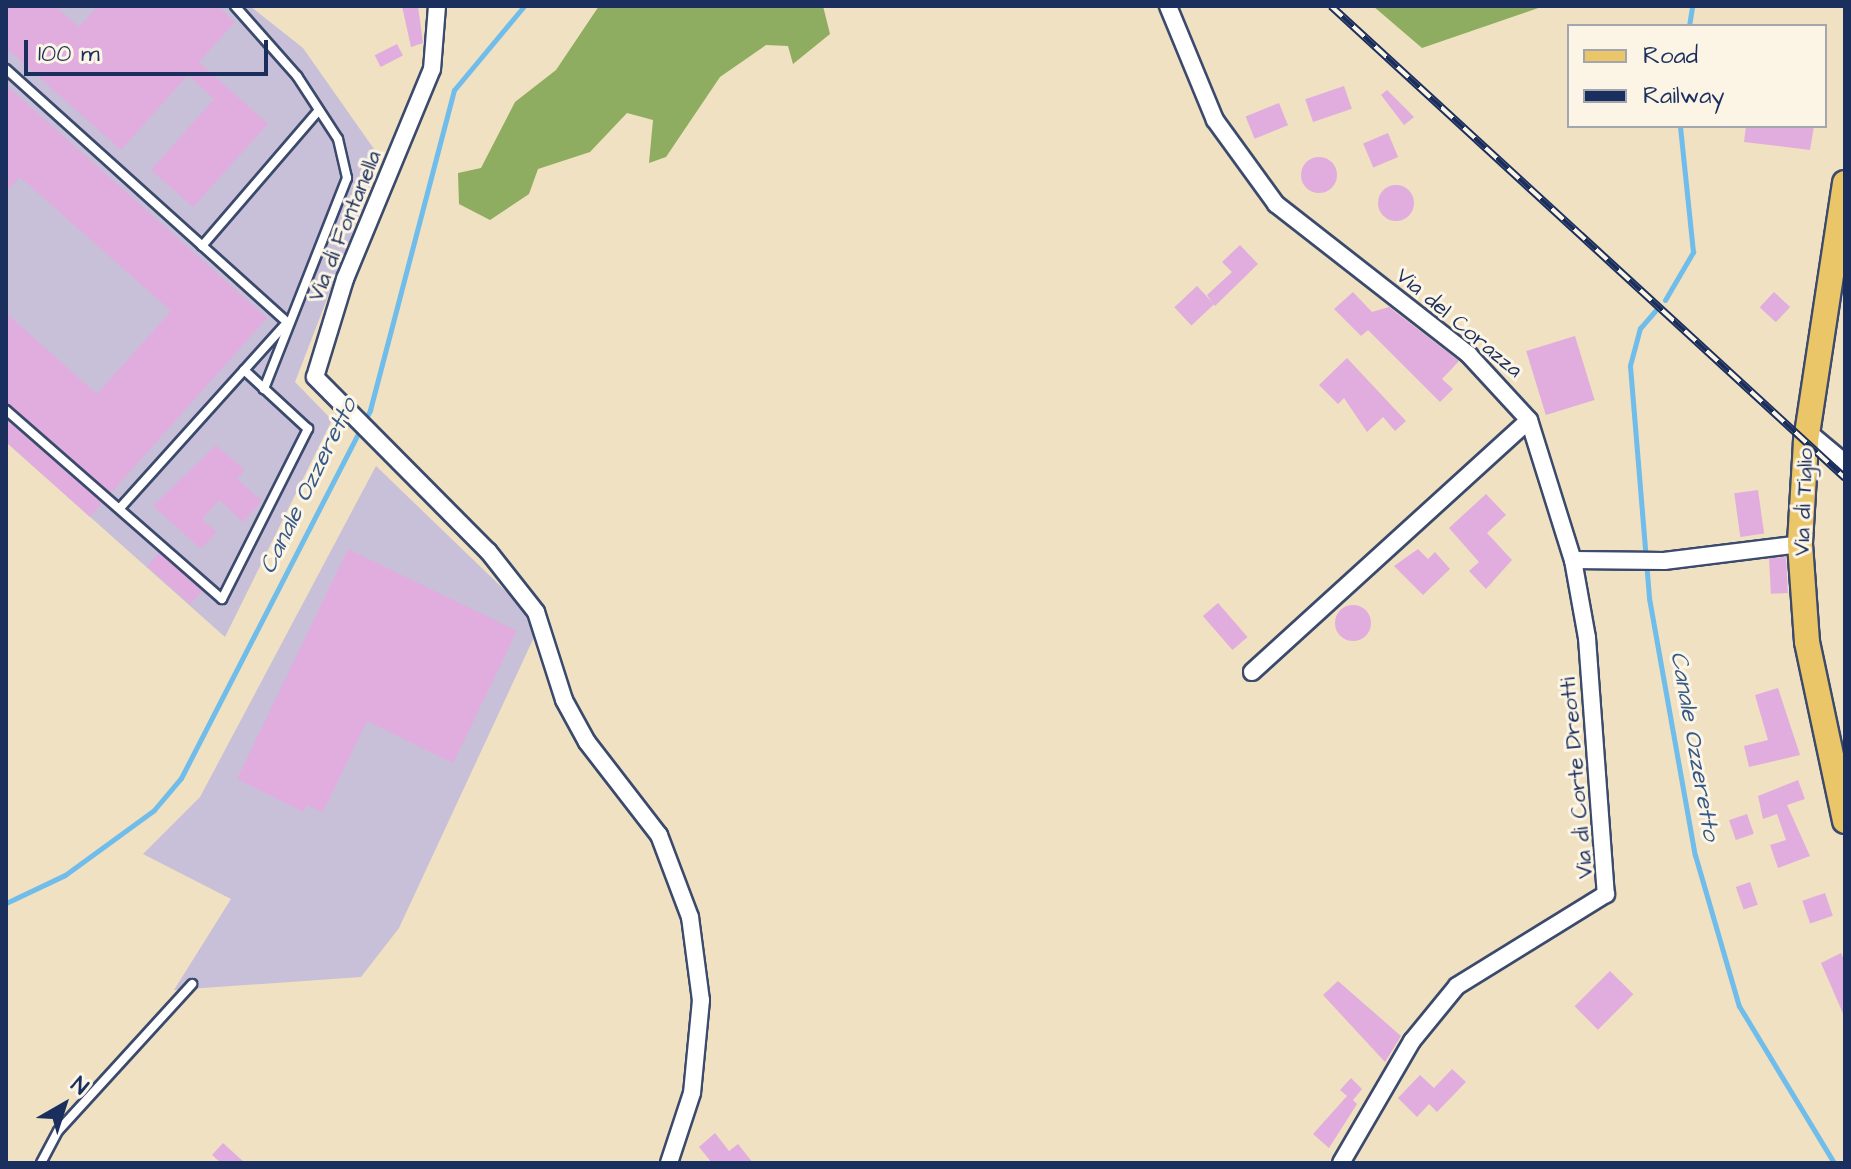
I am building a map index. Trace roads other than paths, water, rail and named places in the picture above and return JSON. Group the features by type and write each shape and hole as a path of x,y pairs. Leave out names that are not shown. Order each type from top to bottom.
{"main road":[{"name":"Via di Tiglio","path":"1845,183 1807,431 1800,544 1807,642 1845,821"}],"street":[{"name":"Via di Fontanella","path":"437,6 432,69 315,370 348,414 488,551 536,612 564,700 671,862 690,917 701,1000 692,1093 669,1163"},
{"name":"Via del Corazza","path":"1168,6 1215,120 1276,204 1469,355 1529,420 1573,560"},
{"path":"1252,672 1529,420"},
{"path":"1807,431 1845,463"},
{"path":"1573,560 1664,561 1800,544"},
{"name":"Via di Corte Dreotti","path":"1341,1163 1412,1041 1457,986 1606,894 1587,638 1573,560"}],"lane":[{"path":"235,6 319,110 338,139 347,178 287,322 264,389"},
{"path":"6,69 287,322"},
{"path":"202,246 319,110"},
{"path":"120,508 287,322"},
{"path":"6,410 222,599 308,429 244,370"},
{"path":"41,1163 58,1131 192,984"}],"waterway":[{"name":"Canale Ozzeretto","path":"6,903 65,875 154,810 181,778 370,410 454,90 524,6"},
{"name":"Canale Ozzeretto","path":"1689,24 1692,6"},
{"name":"Canale Ozzeretto","path":"1665,300 1693,252 1680,128"},
{"name":"Canale Ozzeretto","path":"1655,311 1640,328 1630,366 1649,598 1695,855 1739,1006 1834,1163"}],"railway":[{"path":"1331,6 1845,478"}]}
